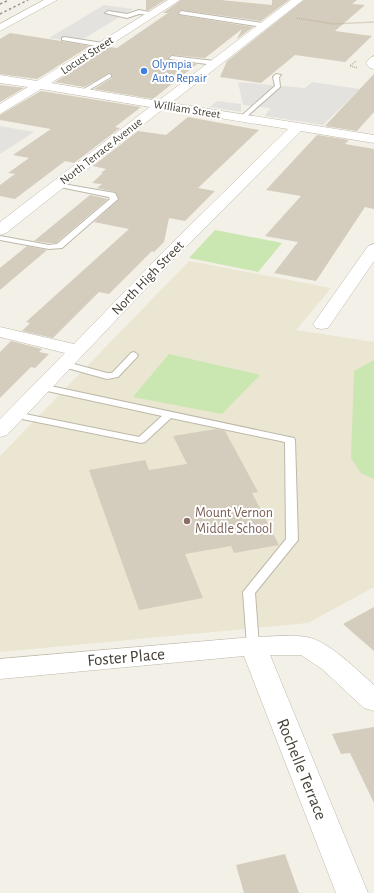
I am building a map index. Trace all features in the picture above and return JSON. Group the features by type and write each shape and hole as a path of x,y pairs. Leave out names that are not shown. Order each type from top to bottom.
{"street":[{"path":"0,28 52,0"},
{"name":"Locust Street","path":"0,110 175,0"},
{"name":"North Terrace Avenue","path":"0,230 263,25 298,0"},
{"path":"374,60 372,63 374,65"},
{"name":"William Street","path":"0,79 374,139"},
{"name":"North High Street","path":"0,431 166,258 298,127"},
{"path":"322,324 374,249"},
{"path":"0,332 77,350"},
{"name":"Foster Place","path":"0,669 253,646 306,646 331,662 374,701"},
{"name":"Rochelle Terrace","path":"253,646 352,893"}],"lane":[{"path":"108,13 127,16 139,12 152,14"},
{"path":"181,14 263,25"},
{"path":"64,39 103,45"},
{"path":"172,58 214,63"},
{"path":"242,118 278,86 278,75"},
{"path":"82,92 109,76"},
{"path":"0,238 49,247 59,246 114,199 112,195 57,185"},
{"path":"63,364 107,376 115,375 134,355"},
{"path":"41,387 290,440 292,540 249,592 253,646"},
{"path":"15,415 141,440 169,415"}],"path":[{"path":"306,20 338,24 374,22"}],"shaded area":[{"path":"104,5 133,9 78,42 49,38"},
{"path":"238,82 305,88 312,82 360,89 323,125 265,116 270,108 243,105"},
{"path":"217,101 241,104 241,112 210,107"},
{"path":"0,126 34,132 0,154"},
{"name":"Mount Vernon Middle School","path":"189,261 331,288 296,330 374,342 374,587 308,623 0,652 0,456"}],"green space":[{"path":"215,230 282,243 258,272 189,258"},
{"path":"169,354 260,375 222,414 133,397"},
{"path":"374,360 374,479 361,473 351,458 354,371"}],"building":[{"path":"146,0 165,0 149,10 146,10"},
{"path":"181,0 221,0 272,5 272,0 289,0 261,21 180,10 179,15 253,27 237,39 242,29 205,58 172,55 168,57 170,60 197,64 153,99 94,89 112,78 110,73 84,87 55,82 109,47 117,48 168,13 163,13"},
{"path":"304,0 357,0 352,4 365,5 335,31 372,36 345,62 295,55 261,83 220,77 227,61"},
{"path":"10,33 90,46 37,79 0,74 0,39"},
{"path":"374,74 374,112 357,131 325,126"},
{"path":"0,85 24,88 0,102"},
{"path":"41,91 141,107 115,127 120,128 74,163 65,161 15,199 0,196 0,185 15,174 8,173 29,158 13,155 51,129 0,120 0,115"},
{"path":"188,117 259,130 198,188 215,191 185,221 169,218 164,242 154,252 152,251 109,294 99,292 53,338 22,331 30,323 26,322 129,229 94,222 119,199 115,192 97,188 102,184 92,183 106,169 93,166 138,131 166,135"},
{"path":"317,135 349,140 345,144 374,149 374,209 365,207 316,281 274,273 298,242 265,236 301,196 266,190"},
{"path":"90,195 108,199 56,243 34,241"},
{"path":"27,246 47,250 0,290 0,268"},
{"path":"11,341 42,349 39,352 49,354 35,368 31,367 0,398 0,352"},
{"path":"216,429 225,431 258,492 252,493 279,545 234,553 231,546 185,554 203,598 139,610 89,470 145,460 149,470 187,464 173,436"},
{"path":"374,607 374,651 343,624"},
{"path":"374,727 374,803 350,753 341,754 332,734"},
{"path":"285,854 299,893 244,893 236,865"}],"railway":[{"path":"0,4 9,0"},
{"path":"0,14 28,0"}],"place":[{"name":"Olympia Auto Repair","path":"144,71"},
{"name":"Mount Vernon Middle School","path":"187,521"}]}
